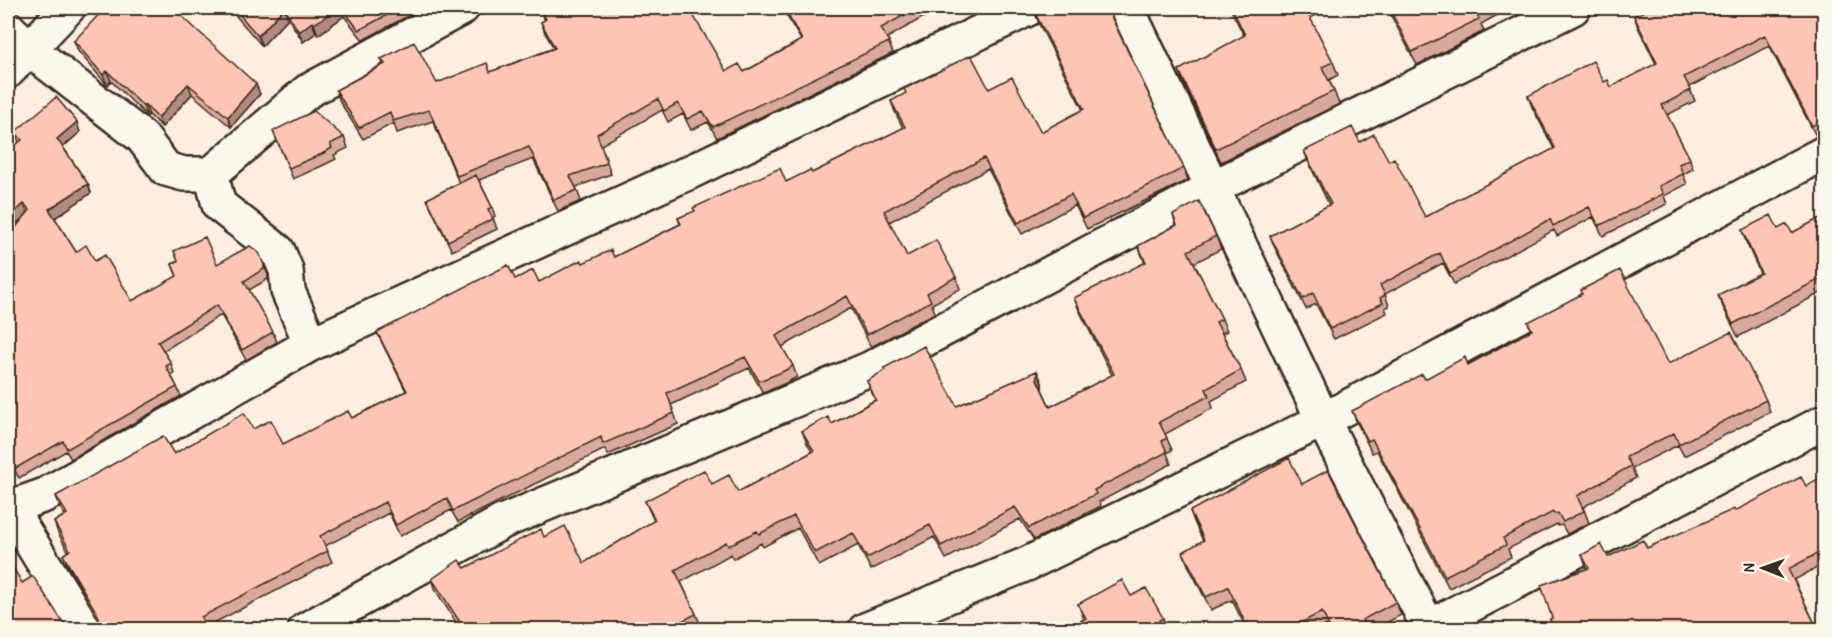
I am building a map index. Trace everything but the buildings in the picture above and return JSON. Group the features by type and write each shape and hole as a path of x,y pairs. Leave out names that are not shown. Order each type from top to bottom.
{"street":[{"path":"68,8 14,49 142,137 166,169 184,174 211,174 308,91 462,8"},
{"path":"85,630 8,507 45,495 311,344 690,172 1030,8"},
{"path":"1127,8 1323,420 1427,629 1824,422"},
{"path":"305,630 502,522 869,369 1212,188 1573,8"},
{"path":"865,630 1027,564 1323,420 1824,153"},
{"path":"211,174 219,206 278,251 286,270 288,291 311,344"}]}
